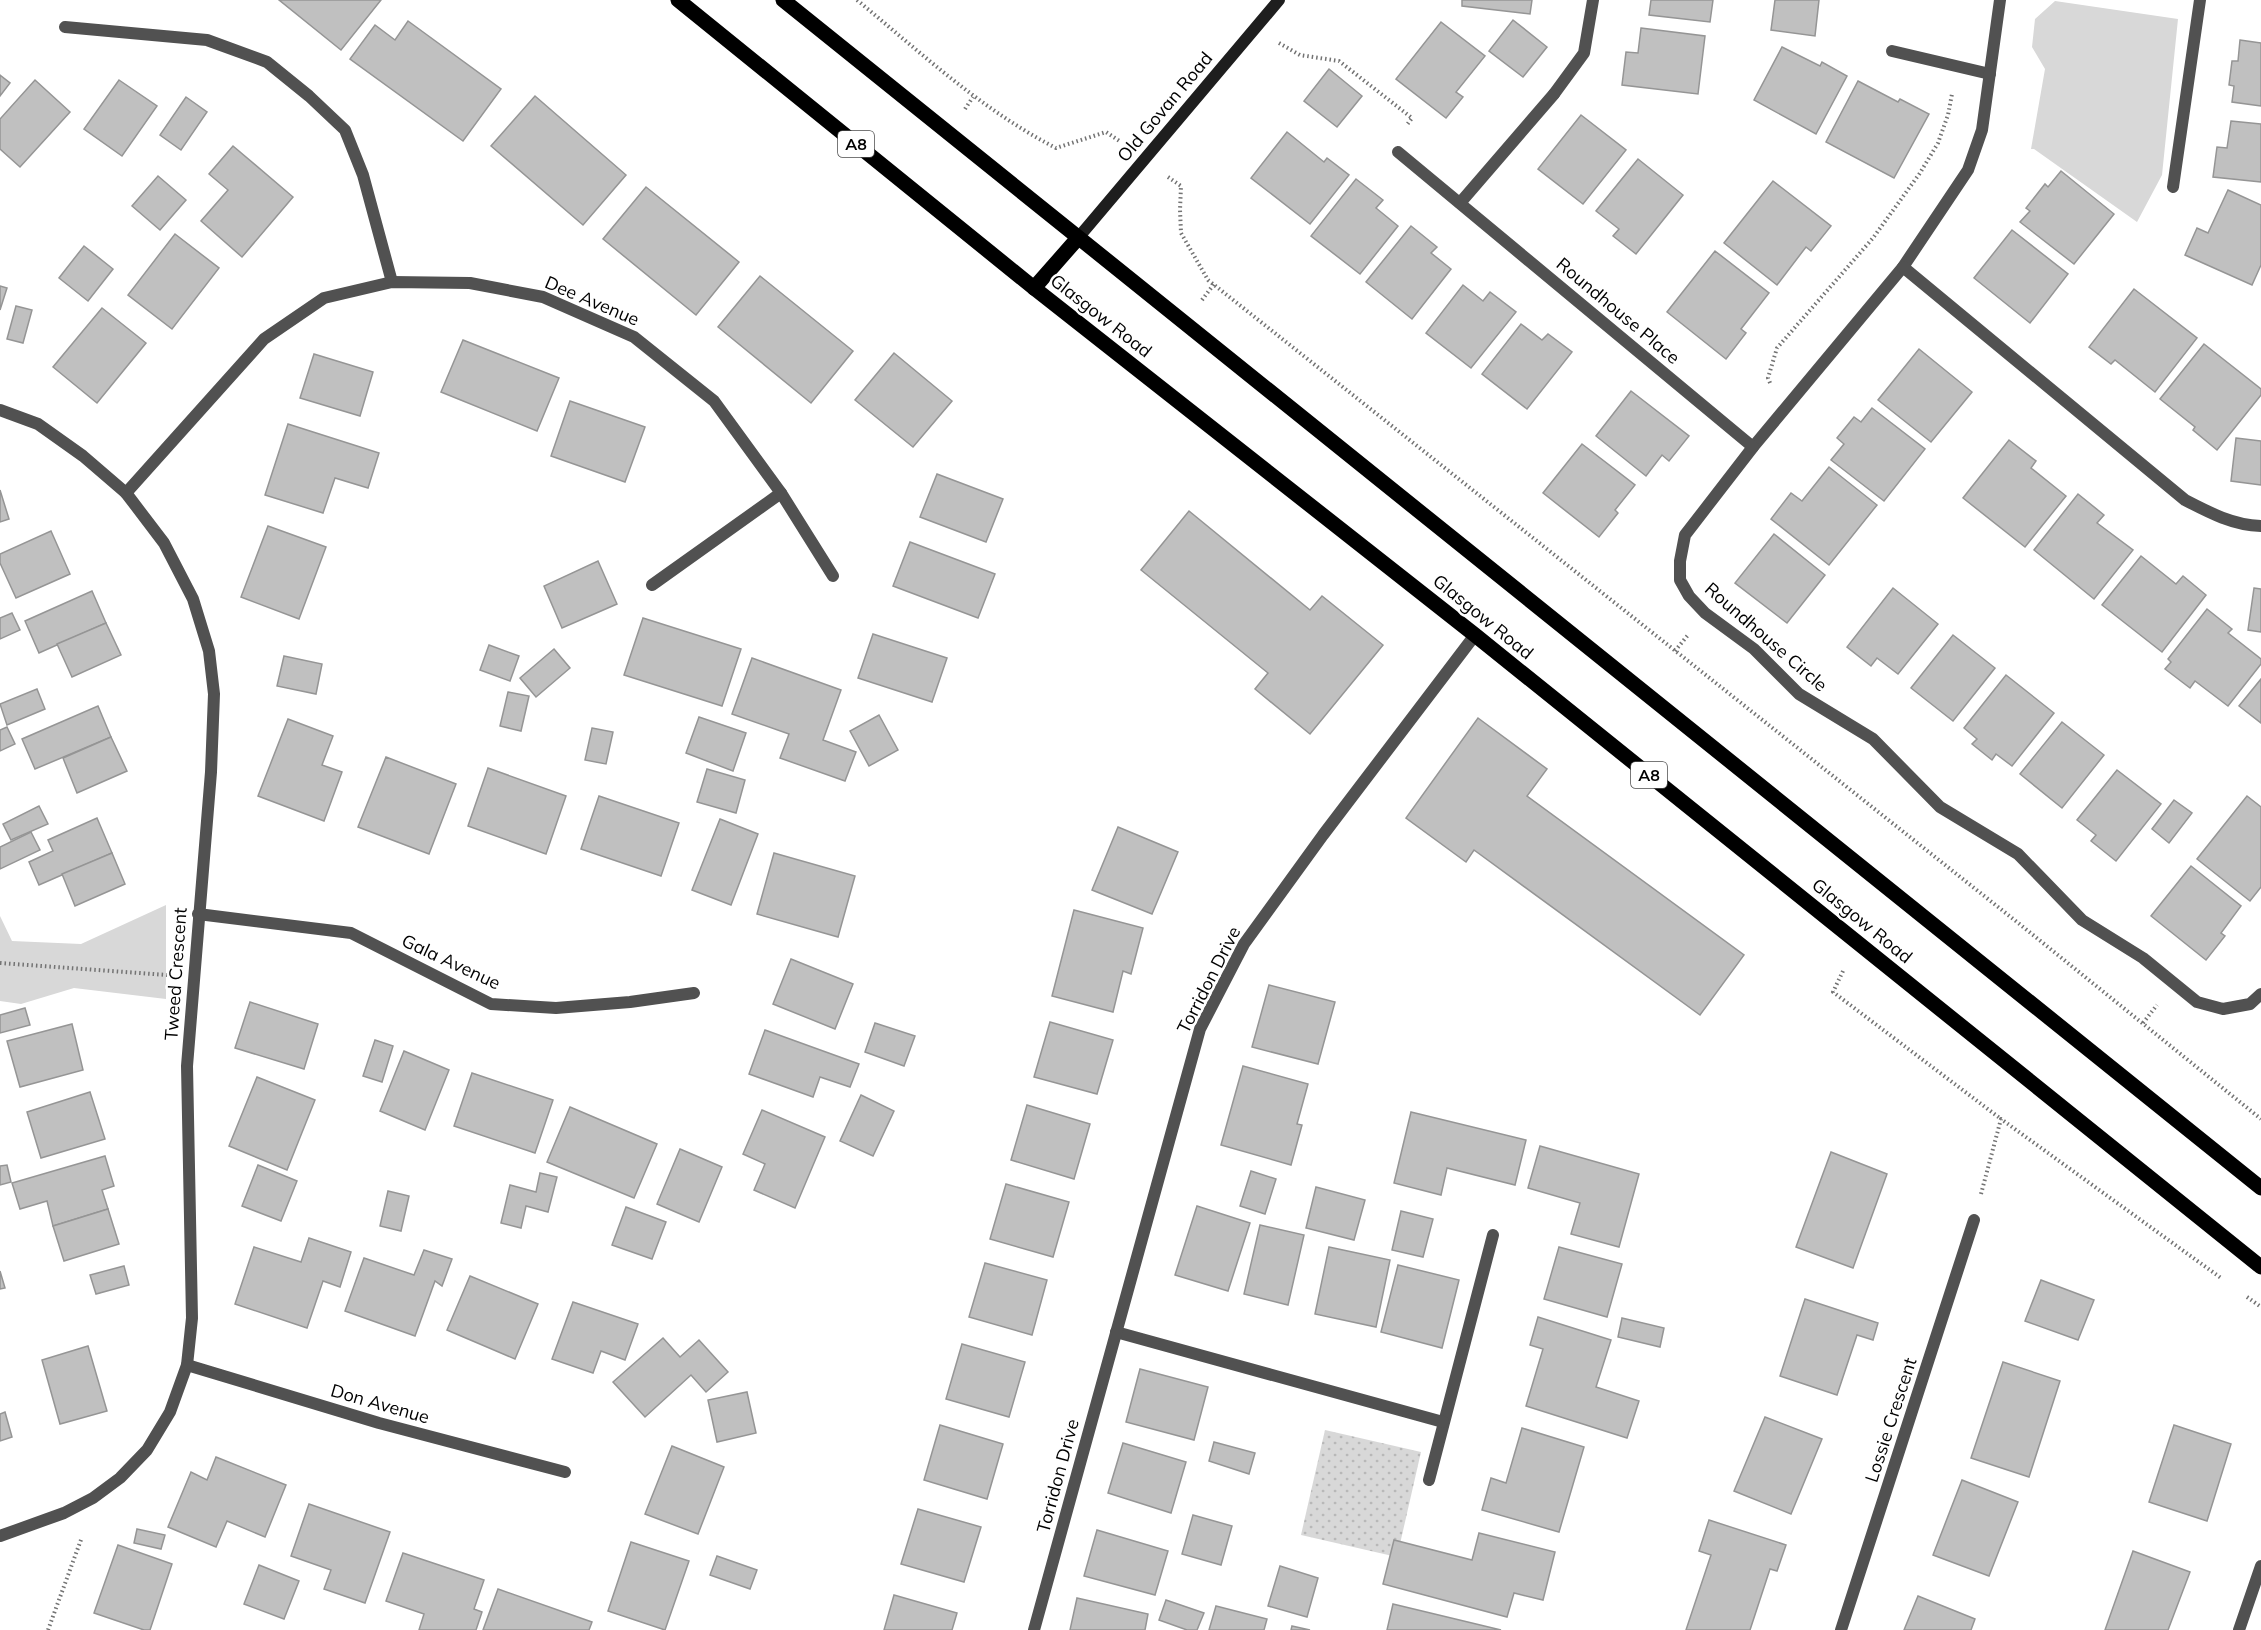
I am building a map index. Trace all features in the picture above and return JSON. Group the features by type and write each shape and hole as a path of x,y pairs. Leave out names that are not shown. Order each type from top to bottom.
{"main road":[{"name":"Glasgow Road","path":"678,0 1034,288 1474,635 2261,1267"},
{"path":"783,0 2261,1188"},
{"path":"1034,288 1078,238"}],"street":[{"name":"Old Govan Road","path":"1078,238 1279,0"},
{"path":"1460,203 1554,93 1584,53 1593,0"},
{"name":"Roundhouse Circle","path":"2000,0 1982,130 1968,170 1903,267 1753,447 1685,535 1680,561 1680,580 1697,605 1754,649 1799,694 1873,739 1940,807 2018,854 2082,920 2143,958 2197,1002 2223,1009 2250,1004 2261,994"},
{"path":"2173,186 2200,0"},
{"path":"65,27 207,40 267,62 309,96 345,130 363,175 392,282"},
{"path":"1892,51 1990,74"},
{"name":"Roundhouse Place","path":"1398,152 1753,447"},
{"path":"1903,267 2186,500 2216,517 2261,526"},
{"name":"Dee Avenue","path":"126,493 264,339 324,298 392,282 470,283 543,297 634,337 714,401 781,493 833,576"},
{"name":"Tweed Crescent","path":"0,410 38,424 83,456 126,493 164,543 193,599 209,651 214,694 214,734 187,1066 192,1318 187,1365 170,1412 147,1450 120,1478 98,1494 64,1513 0,1536"},
{"path":"652,585 781,493"},
{"name":"Torridon Drive","path":"1034,1630 1200,1029 1244,944 1323,834 1474,635"},
{"name":"Gala Avenue","path":"198,914 351,933 491,1004 556,1008 630,1002 694,993"},
{"name":"Lossie Crescent","path":"1841,1630 1974,1220"},
{"path":"1429,1480 1493,1235"},
{"path":"1116,1332 1443,1422"},
{"name":"Don Avenue","path":"187,1365 380,1423 565,1472"},
{"path":"2239,1630 2261,1566"}],"path":[{"path":"857,0 978,102 1033,137 1056,148 1107,132 1181,186 1181,233 1208,279 2018,922 2261,1119"},
{"path":"1255,28 1300,55 1340,61 1412,118 1395,144 1398,152"},
{"path":"1779,416 1768,378 1778,348 1873,238 1920,173 1938,143 1948,115 1958,66"},
{"path":"1858,943 1833,992 2001,1119 2223,1279"},
{"path":"0,963 194,977"},
{"path":"1974,1220 2001,1119"},
{"path":"2242,1293 2261,1307"},
{"path":"48,1630 98,1494"}],"shaded area":[{"path":"2055,1 2178,19 2162,175 2137,222 2031,149 2045,69 2032,47 2035,19"},
{"path":"166,905 166,999 74,988 21,1004 0,1001 0,916 12,941 81,944"},
{"path":"1325,1430 1421,1452 1397,1557 1301,1535"}],"building":[{"path":"279,0 381,0 341,50"},
{"path":"1462,0 1532,0 1530,14 1462,6"},
{"path":"1651,0 1713,0 1710,22 1649,15"},
{"path":"1775,0 1819,0 1815,36 1771,30"},
{"path":"1513,20 1547,47 1523,77 1489,51"},
{"path":"408,21 501,89 463,141 350,59 375,25 395,40"},
{"path":"1441,22 1485,56 1456,92 1463,97 1446,118 1396,79"},
{"path":"1641,28 1705,36 1698,94 1622,85 1626,52 1638,53"},
{"path":"2240,40 2261,43 2261,106 2232,102 2234,86 2229,85 2232,61 2238,61"},
{"path":"1782,47 1820,66 1822,62 1847,76 1816,134 1754,100"},
{"path":"1329,69 1362,96 1337,127 1304,101"},
{"path":"0,75 10,83 0,96"},
{"path":"35,80 70,112 20,167 0,149 0,119"},
{"path":"119,80 157,106 122,156 84,129"},
{"path":"1858,81 1898,102 1900,99 1929,114 1894,178 1826,142"},
{"path":"535,96 626,175 583,225 491,146"},
{"path":"186,97 207,112 181,150 160,135"},
{"path":"1581,115 1626,150 1583,204 1538,169"},
{"path":"2231,121 2261,124 2261,182 2213,177 2217,147 2227,148"},
{"path":"1287,132 1324,162 1327,158 1349,175 1310,224 1251,178"},
{"path":"233,146 293,197 242,257 201,221 228,190 209,174"},
{"path":"1638,159 1683,195 1636,254 1613,236 1619,229 1596,211"},
{"path":"2061,171 2114,214 2074,264 2020,222 2030,211 2026,208 2045,184 2048,187"},
{"path":"158,176 186,200 160,230 132,206"},
{"path":"1356,179 1383,200 1376,208 1398,226 1360,274 1311,236"},
{"path":"1773,181 1831,226 1811,251 1806,247 1777,285 1724,243"},
{"path":"646,187 739,262 696,315 603,239"},
{"path":"2228,190 2261,205 2261,265 2252,285 2185,255 2197,228 2208,233"},
{"path":"1411,226 1437,247 1431,253 1451,269 1412,319 1366,282"},
{"path":"2012,230 2068,274 2030,323 1974,278"},
{"path":"175,234 219,268 172,329 128,295"},
{"path":"84,246 113,269 88,301 59,278"},
{"path":"1715,251 1769,293 1741,329 1746,333 1726,359 1667,312"},
{"path":"760,276 853,351 811,403 718,327"},
{"path":"1463,285 1483,301 1490,292 1516,312 1471,368 1426,333"},
{"path":"0,286 7,288 0,310"},
{"path":"2134,289 2197,338 2155,392 2115,360 2111,364 2089,347"},
{"path":"16,306 32,310 23,343 7,339"},
{"path":"102,308 146,343 97,403 53,367"},
{"path":"1521,324 1542,340 1548,334 1572,352 1527,409 1482,374"},
{"path":"463,340 559,378 537,431 441,392"},
{"path":"2204,344 2261,389 2261,395 2217,450 2193,430 2195,427 2160,399"},
{"path":"1919,349 1972,392 1931,442 1878,400"},
{"path":"894,353 952,401 913,447 855,400"},
{"path":"314,354 373,372 360,416 300,398"},
{"path":"1631,391 1689,436 1669,461 1662,455 1646,476 1596,436"},
{"path":"570,401 645,427 625,482 551,456"},
{"path":"1872,408 1925,449 1884,501 1831,460 1844,444 1837,438 1854,417 1861,422"},
{"path":"288,424 379,453 368,488 335,478 323,513 265,495"},
{"path":"2236,438 2261,441 2261,485 2231,481"},
{"path":"2009,440 2036,461 2031,468 2066,496 2025,547 1963,498"},
{"path":"1582,444 1635,485 1615,510 1618,513 1599,537 1543,493"},
{"path":"1829,467 1877,505 1829,565 1771,519 1791,493 1802,501"},
{"path":"937,474 1003,499 986,542 920,517"},
{"path":"0,490 9,519 0,522"},
{"path":"2078,494 2104,515 2097,523 2133,550 2094,599 2034,550"},
{"path":"1189,511 1310,610 1322,596 1383,645 1310,734 1255,689 1268,673 1141,570"},
{"path":"268,526 326,547 299,619 241,597"},
{"path":"51,531 70,574 16,598 0,563 0,554"},
{"path":"1774,534 1825,575 1787,623 1735,583"},
{"path":"910,542 995,574 978,618 893,586"},
{"path":"2141,556 2176,584 2183,576 2206,595 2162,652 2102,605"},
{"path":"598,561 617,604 562,628 544,586"},
{"path":"1893,588 1938,624 1898,674 1877,658 1871,666 1847,647"},
{"path":"2254,588 2261,589 2261,632 2248,630"},
{"path":"92,591 106,623 39,653 25,621"},
{"path":"2207,609 2232,629 2228,633 2261,659 2261,664 2228,706 2195,681 2190,688 2165,669 2171,662 2168,659"},
{"path":"12,613 20,630 0,639 0,618"},
{"path":"643,618 741,649 722,706 624,675"},
{"path":"106,623 121,655 72,677 57,644"},
{"path":"873,634 947,658 932,702 858,678"},
{"path":"1953,635 1995,668 1953,721 1911,688"},
{"path":"489,645 519,656 510,681 480,670"},
{"path":"554,649 570,668 536,697 520,678"},
{"path":"284,656 322,664 316,694 277,686"},
{"path":"752,658 841,690 823,740 856,752 845,781 780,758 789,734 732,714"},
{"path":"2006,675 2054,713 2012,766 1996,754 1992,760 1972,744 1977,739 1964,728"},
{"path":"2261,679 2261,723 2239,706"},
{"path":"37,689 45,709 7,725 0,704"},
{"path":"508,692 529,696 521,731 500,726"},
{"path":"98,706 111,737 35,769 22,739"},
{"path":"879,715 898,750 869,766 850,731"},
{"path":"699,717 746,733 733,771 686,753"},
{"path":"1478,718 1547,769 1527,796 1744,955 1700,1015 1474,850 1466,862 1406,818"},
{"path":"288,719 333,736 322,765 342,772 324,821 258,796"},
{"path":"2062,722 2104,755 2062,808 2020,774"},
{"path":"7,727 15,744 0,751 0,730"},
{"path":"592,728 613,732 606,764 585,760"},
{"path":"111,737 127,771 77,793 63,758"},
{"path":"386,757 456,784 429,854 358,827"},
{"path":"488,768 566,796 546,854 468,826"},
{"path":"707,769 745,780 736,813 697,802"},
{"path":"2117,770 2161,804 2116,861 2091,841 2096,835 2077,820"},
{"path":"599,796 679,823 661,876 581,849"},
{"path":"2247,796 2261,807 2261,887 2250,901 2197,859"},
{"path":"2174,800 2192,813 2169,843 2152,829"},
{"path":"39,806 48,824 11,840 3,824"},
{"path":"97,818 112,853 39,885 29,862 53,851 48,840"},
{"path":"720,819 758,834 731,905 692,890"},
{"path":"1118,827 1178,852 1152,914 1092,890"},
{"path":"31,832 40,850 0,869 0,847"},
{"path":"112,853 125,884 75,906 62,874"},
{"path":"774,853 855,876 838,937 757,914"},
{"path":"2191,866 2241,906 2221,933 2225,936 2206,960 2151,916"},
{"path":"1074,910 1143,928 1131,974 1123,971 1113,1012 1052,996"},
{"path":"791,959 853,984 835,1029 773,1004"},
{"path":"1269,985 1335,1002 1318,1064 1252,1047"},
{"path":"250,1002 318,1024 304,1069 235,1048"},
{"path":"25,1008 30,1025 0,1033 0,1015"},
{"path":"1050,1022 1113,1040 1097,1094 1034,1077"},
{"path":"875,1023 915,1036 904,1066 865,1052"},
{"path":"72,1024 83,1070 20,1087 7,1041"},
{"path":"765,1030 859,1064 850,1087 820,1077 813,1097 749,1074"},
{"path":"375,1040 393,1046 382,1082 363,1076"},
{"path":"404,1051 449,1070 425,1130 380,1111"},
{"path":"1243,1066 1308,1084 1297,1124 1302,1125 1291,1165 1221,1145"},
{"path":"472,1073 553,1100 535,1153 454,1126"},
{"path":"257,1077 315,1100 287,1170 229,1146"},
{"path":"90,1092 105,1139 41,1158 27,1112"},
{"path":"861,1095 894,1111 873,1156 840,1141"},
{"path":"1027,1105 1090,1124 1074,1179 1011,1160"},
{"path":"570,1107 657,1144 634,1198 547,1162"},
{"path":"762,1110 825,1137 795,1208 754,1190 765,1164 743,1154"},
{"path":"1411,1112 1526,1140 1515,1185 1447,1168 1441,1195 1394,1183"},
{"path":"1540,1146 1639,1174 1619,1247 1571,1234 1580,1203 1528,1188"},
{"path":"680,1149 722,1167 699,1222 657,1204"},
{"path":"1831,1152 1887,1174 1853,1268 1796,1247"},
{"path":"105,1156 114,1186 102,1190 108,1209 53,1226 47,1201 20,1209 12,1183"},
{"path":"7,1165 11,1182 0,1185 0,1166"},
{"path":"258,1165 297,1181 281,1221 242,1206"},
{"path":"1251,1171 1276,1179 1265,1214 1240,1206"},
{"path":"540,1173 557,1177 548,1212 526,1206 521,1228 501,1223 510,1185 536,1192"},
{"path":"1006,1184 1069,1202 1053,1257 990,1239"},
{"path":"1316,1187 1365,1200 1354,1240 1306,1228"},
{"path":"388,1191 409,1196 401,1231 380,1226"},
{"path":"1197,1206 1250,1223 1228,1291 1175,1275"},
{"path":"626,1207 666,1222 652,1259 612,1245"},
{"path":"108,1209 119,1244 64,1261 53,1226"},
{"path":"1401,1211 1433,1219 1423,1257 1392,1250"},
{"path":"1260,1225 1304,1235 1288,1305 1244,1294"},
{"path":"309,1238 351,1252 340,1287 323,1281 307,1328 235,1304 254,1247 301,1262"},
{"path":"1329,1247 1390,1260 1376,1327 1315,1314"},
{"path":"1559,1247 1622,1264 1607,1317 1544,1299"},
{"path":"424,1250 452,1259 442,1286 435,1281 415,1336 345,1311 364,1258 414,1275"},
{"path":"985,1263 1047,1280 1032,1335 969,1317"},
{"path":"1398,1265 1459,1280 1442,1348 1381,1332"},
{"path":"124,1266 129,1285 96,1294 90,1275"},
{"path":"0,1271 5,1288 0,1289"},
{"path":"470,1276 538,1304 515,1359 447,1330"},
{"path":"2041,1280 2094,1300 2078,1340 2025,1321"},
{"path":"1805,1299 1878,1323 1873,1340 1857,1335 1837,1395 1780,1376"},
{"path":"573,1302 638,1324 625,1360 601,1351 593,1373 552,1359"},
{"path":"1538,1317 1611,1340 1596,1387 1639,1401 1627,1438 1526,1406 1543,1349 1530,1345"},
{"path":"1622,1318 1664,1328 1660,1347 1618,1337"},
{"path":"663,1338 680,1357 699,1340 728,1372 706,1392 691,1375 645,1417 613,1382"},
{"path":"962,1344 1025,1362 1009,1417 946,1399"},
{"path":"88,1346 107,1411 60,1424 42,1360"},
{"path":"2003,1362 2060,1381 2029,1477 1971,1458"},
{"path":"1140,1369 1208,1387 1194,1440 1126,1422"},
{"path":"747,1392 756,1433 717,1442 708,1400"},
{"path":"5,1412 12,1437 0,1441 0,1414"},
{"path":"1765,1417 1822,1439 1791,1514 1734,1491"},
{"path":"940,1425 1003,1444 987,1499 924,1480"},
{"path":"2174,1425 2231,1444 2207,1521 2149,1502"},
{"path":"1522,1428 1584,1447 1559,1532 1482,1510 1491,1478 1506,1483"},
{"path":"1214,1442 1255,1453 1249,1474 1209,1461"},
{"path":"1123,1443 1186,1462 1171,1513 1108,1493"},
{"path":"672,1446 724,1467 698,1534 645,1514"},
{"path":"216,1457 286,1485 265,1537 227,1521 216,1547 168,1527 191,1472 207,1480"},
{"path":"1962,1480 2018,1502 1989,1576 1933,1555"},
{"path":"309,1504 390,1532 365,1603 324,1589 331,1570 291,1556"},
{"path":"918,1509 981,1527 964,1582 901,1564"},
{"path":"1193,1515 1232,1526 1221,1565 1182,1554"},
{"path":"1709,1520 1786,1545 1777,1571 1770,1569 1750,1630 1686,1630 1711,1555 1699,1551"},
{"path":"137,1529 165,1535 161,1549 134,1543"},
{"path":"1097,1530 1168,1551 1155,1595 1084,1576"},
{"path":"1479,1533 1555,1552 1543,1600 1514,1593 1507,1617 1383,1584 1394,1540 1472,1560"},
{"path":"631,1542 689,1561 665,1630 608,1611"},
{"path":"118,1545 172,1564 150,1630 94,1613"},
{"path":"2133,1551 2190,1572 2168,1630 2105,1630"},
{"path":"403,1553 484,1580 474,1609 482,1612 476,1630 419,1630 424,1614 386,1601"},
{"path":"717,1556 757,1570 750,1589 710,1575"},
{"path":"259,1565 299,1581 284,1619 244,1604"},
{"path":"1280,1566 1318,1578 1307,1617 1268,1606"},
{"path":"498,1589 592,1622 589,1630 483,1630"},
{"path":"894,1595 957,1613 952,1630 884,1630"},
{"path":"1918,1596 1975,1619 1971,1630 1904,1630"},
{"path":"1077,1598 1148,1614 1145,1630 1070,1630"},
{"path":"1166,1600 1204,1613 1197,1630 1187,1630 1159,1620"},
{"path":"1393,1604 1501,1630 1387,1630"},
{"path":"1216,1606 1267,1619 1264,1630 1209,1630"},
{"path":"1292,1626 1310,1630 1291,1630"}]}
